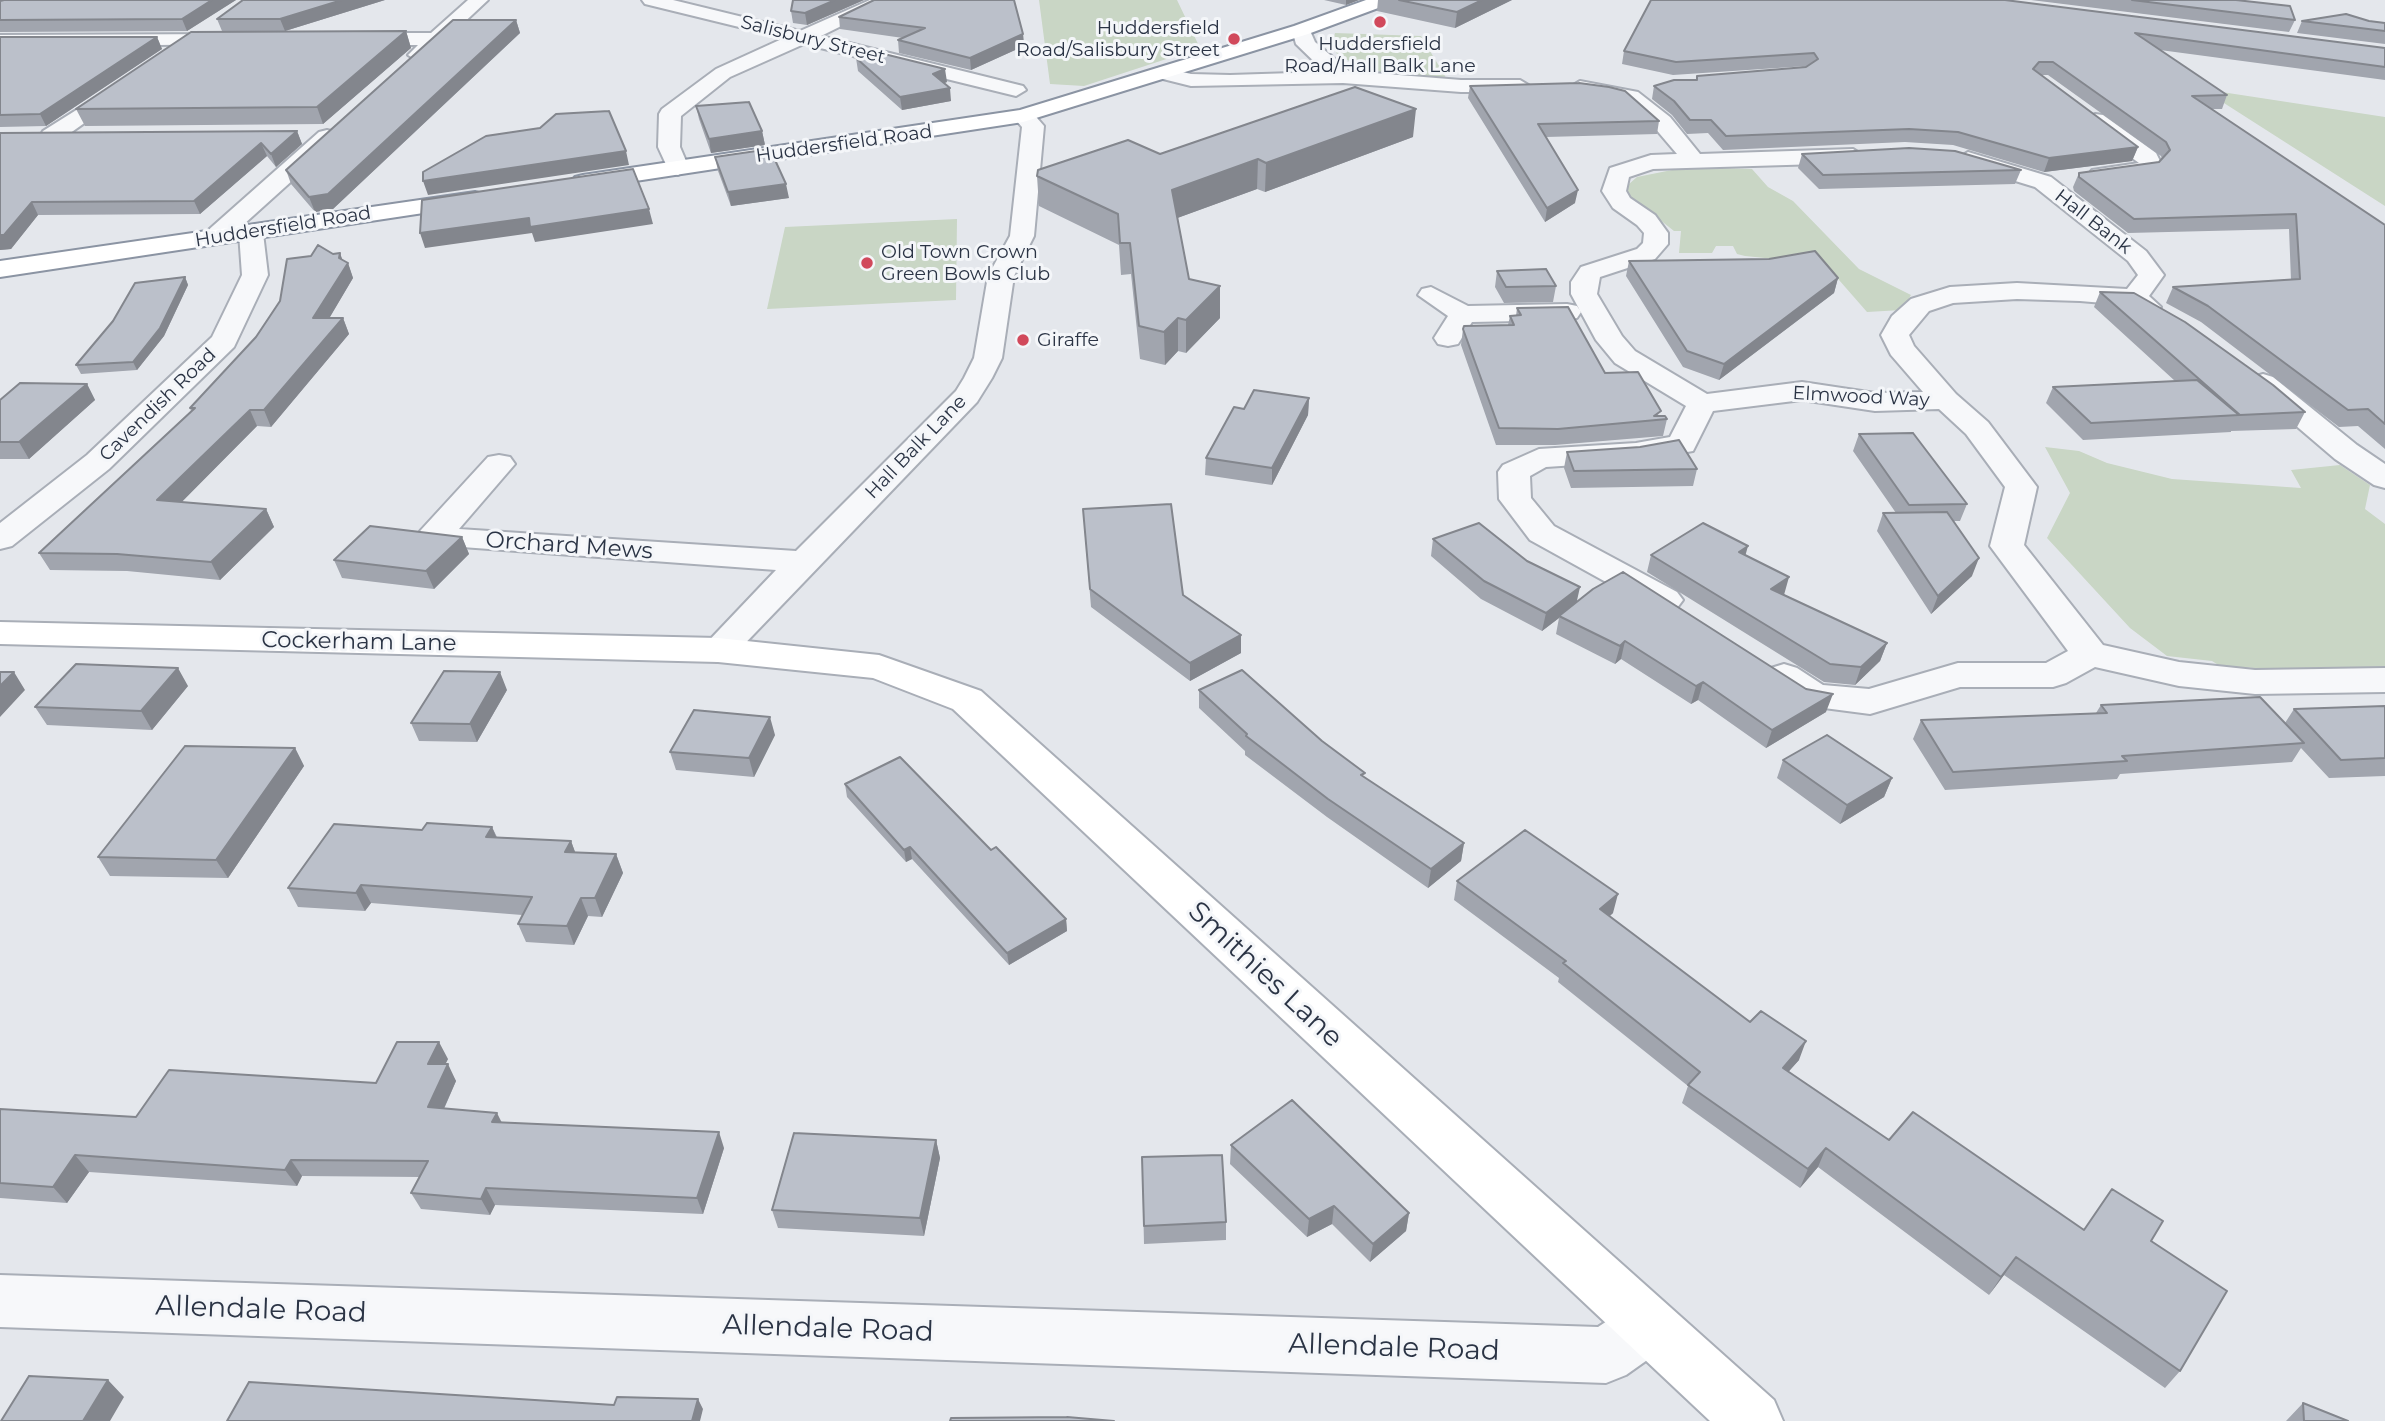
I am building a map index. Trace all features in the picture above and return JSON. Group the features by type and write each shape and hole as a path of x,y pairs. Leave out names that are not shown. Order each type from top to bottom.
{"main road":[{"name":"Huddersfield Road","path":"554,187 678,168 1166,74 1383,0"},
{"name":"Huddersfield Road","path":"0,270 499,195"},
{"name":"Cockerham Lane","path":"0,633 719,650"},
{"name":"Smithies Lane","path":"719,650 879,667 967,700 1752,1421"}],"street":[{"path":"407,65 479,0"},
{"name":"Salisbury Street","path":"651,0 804,38 1020,103"},
{"path":"678,168 669,147 670,114 723,73 885,0"},
{"path":"160,62 222,20"},
{"path":"1301,30 1306,44 1343,77"},
{"path":"341,39 436,39"},
{"path":"0,41 247,40"},
{"path":"1166,74 1191,80 1343,77 1461,86 1550,86 1631,96 1656,88"},
{"path":"51,136 138,77"},
{"path":"1631,96 1662,122 1693,160"},
{"name":"Hall Balk Lane","path":"719,650 967,396 978,378 988,358 1001,276 1022,236 1033,126 1020,103"},
{"path":"2043,182 2145,169 2151,165 2148,158 2075,106"},
{"path":"214,238 334,130 302,135"},
{"path":"25,136 92,136"},
{"path":"1689,615 1646,588 1542,533 1515,499 1514,472 1539,458 1636,452 1682,444 1702,403 1625,357 1584,294 1584,282 1590,272 1646,254 1655,244 1656,233 1646,220 1621,203 1614,191 1618,173 1651,162 1881,154"},
{"name":"Hall Bank","path":"1941,154 1994,165 2043,182 2137,256 2151,275 2134,298"},
{"name":"Cavendish Road","path":"0,539 99,462 223,341 255,275 251,233"},
{"name":"Elmwood Way","path":"1946,400 1901,349 1895,335 1902,322 1920,305 1950,295 2017,290 2134,298"},
{"path":"1431,295 1462,314 1594,312"},
{"path":"2134,298 2166,317"},
{"path":"1448,338 1462,314"},
{"path":"2243,369 2346,452 2385,478"},
{"name":"Elmwood Way","path":"1702,403 1802,391 1875,401 1946,400"},
{"path":"1946,400 1977,428 2021,487 2007,546 2090,654 2179,674 2255,682 2385,680"},
{"name":"Orchard Mews","path":"499,464 433,537 804,562"},
{"path":"1754,657 1814,696 1870,702 1958,675 2053,675 2090,654"},
{"name":"Allendale Road","path":"0,1301 1606,1355 1647,1327"}],"green space":[{"path":"1039,0 1177,0 1200,48 1084,86 1050,84"},
{"path":"1335,33 1421,36 1448,81 1387,74 1351,62 1337,54 1332,45"},
{"path":"2202,89 2385,117 2385,206"},
{"path":"1687,167 1752,169 1768,187 1793,201 1859,269 1911,295 1902,310 1867,312 1825,264 1745,256 1737,254 1733,246 1716,246 1712,253 1679,253 1681,231 1674,231 1626,193 1629,184 1637,177"},
{"name":"Old Town Crown Green Bowls Club","path":"957,219 956,300 767,309 785,227"},
{"path":"2045,447 2079,451 2107,463 2172,479 2301,488 2291,470 2340,465 2370,485 2365,509 2385,524 2385,669 2327,667 2308,671 2220,666 2212,661 2167,656 2130,628 2047,538 2070,493"}],"building":[{"path":"212,0 182,19 0,20 0,1"},
{"path":"243,0 342,0 280,19 217,19"},
{"path":"793,0 835,0 805,13 791,11"},
{"path":"874,0 1014,0 1023,34 970,58 898,40 925,28 839,17"},
{"path":"1399,0 1482,0 1457,12"},
{"path":"1651,0 2005,0 2385,48 2385,67 2135,33 2227,95 2192,96 2385,225 2385,424 2368,409 2348,410 2208,306 2173,287 2300,279 2296,214 2134,219 2079,177 2079,173 2159,162 2170,150 2166,142 2053,62 2039,62 2033,69 2138,147 2049,158 1958,132 1909,129 1726,136 1711,120 1690,120 1674,101 1654,86 1674,80 1697,80 1697,76 1806,67 1818,59 1814,53 1676,62 1624,51"},
{"path":"2132,0 2236,0 2290,6 2295,20"},
{"path":"2346,14 2385,23 2385,31 2302,21"},
{"path":"453,20 516,20 328,194 309,197 286,170"},
{"path":"406,31 317,107 76,109 191,32"},
{"path":"0,37 157,37 40,114 0,115"},
{"path":"872,51 945,69 933,74 950,88 900,97 856,58"},
{"path":"1579,83 1625,91 1659,121 1538,124 1578,190 1547,208 1470,86"},
{"path":"1355,87 1416,109 1266,163 1258,159 1172,190 1189,279 1220,286 1186,320 1178,318 1164,332 1139,326 1130,243 1120,243 1118,214 1037,176 1038,170 1128,140 1160,154"},
{"path":"749,102 762,131 709,139 696,106"},
{"path":"609,111 626,151 423,181 423,172 486,136 540,128 556,114"},
{"path":"297,131 271,154 261,143 194,201 32,202 4,235 0,235 0,133"},
{"path":"1909,148 1955,151 2021,170 1823,175 1802,154"},
{"path":"770,149 786,184 728,192 715,157"},
{"path":"633,169 649,209 530,227 529,218 420,233 422,200"},
{"path":"318,245 333,254 340,253 339,258 348,263 313,318 343,318 264,410 250,410 157,500 266,509 211,562 117,554 39,553 195,408 190,408 256,337 280,301 287,259 311,256"},
{"path":"1815,251 1838,278 1724,364 1687,351 1629,261 1769,259"},
{"path":"1546,269 1556,286 1506,287 1497,271"},
{"path":"185,277 160,328 133,362 76,365 113,321 135,283"},
{"path":"2100,292 2134,293 2185,322 2273,385 2305,412 2240,415"},
{"path":"1568,307 1605,373 1638,372 1661,411 1654,416 1665,416 1667,419 1558,429 1499,428 1464,326 1514,325 1510,316 1521,315 1517,308"},
{"path":"2197,380 2239,415 2091,423 2053,387"},
{"path":"20,383 87,384 19,442 0,442 0,400"},
{"path":"1254,390 1309,398 1272,468 1206,458 1234,407 1244,409"},
{"path":"1913,433 1967,504 1909,505 1859,434"},
{"path":"1679,440 1697,469 1574,471 1567,452 1640,447"},
{"path":"1171,504 1183,595 1241,635 1190,663 1090,589 1083,509"},
{"path":"1947,512 1979,558 1938,596 1883,513"},
{"path":"1479,523 1527,561 1580,587 1546,613 1484,581 1433,539"},
{"path":"1703,523 1748,546 1739,552 1789,577 1771,589 1887,643 1861,667 1830,664 1651,555"},
{"path":"370,526 462,537 426,571 334,560"},
{"path":"1623,572 1806,689 1833,694 1772,730 1703,682 1696,686 1625,641 1620,646 1559,616 1593,589"},
{"path":"76,664 178,668 141,711 35,707"},
{"path":"1242,670 1322,741 1365,773 1361,775 1464,843 1431,869 1328,799 1246,736 1247,734 1199,690"},
{"path":"444,671 500,672 470,724 411,723"},
{"path":"0,672 14,672 0,686"},
{"path":"2260,697 2304,743 2122,756 2127,761 1953,772 1921,720 2107,713 2101,705"},
{"path":"2385,706 2385,758 2341,760 2294,709"},
{"path":"694,710 770,717 749,758 670,752"},
{"path":"1827,735 1892,778 1847,805 1783,760"},
{"path":"185,746 295,748 216,860 98,857"},
{"path":"900,757 991,850 996,847 1066,919 1007,953 910,847 904,850 845,784"},
{"path":"427,823 492,827 486,837 571,841 565,852 616,854 595,898 581,898 567,926 518,924 532,897 361,885 356,893 288,888 334,824 422,830"},
{"path":"1525,830 1618,894 1600,909 1750,1022 1761,1011 1806,1041 1783,1068 1889,1140 1913,1112 2084,1230 2112,1189 2163,1221 2151,1241 2227,1291 2180,1371 2016,1257 2001,1277 1826,1148 1808,1169 1688,1085 1700,1072 1563,963 1566,961 1457,881"},
{"path":"397,1042 439,1042 428,1064 448,1064 428,1107 497,1113 492,1122 719,1132 697,1198 486,1188 481,1199 411,1193 428,1161 291,1160 285,1170 75,1155 53,1187 0,1183 0,1109 136,1117 169,1070 376,1083"},
{"path":"1292,1100 1409,1213 1373,1244 1334,1206 1309,1219 1231,1145"},
{"path":"794,1133 936,1140 920,1218 772,1210"},
{"path":"1222,1155 1226,1222 1144,1226 1142,1157"},
{"path":"29,1376 108,1380 83,1421 1,1421"},
{"path":"249,1382 614,1405 617,1397 698,1399 692,1421 227,1421"},
{"path":"2303,1403 2348,1421 2304,1421"},
{"path":"1067,1417 1114,1421 950,1421 951,1418"}],"place":[{"name":"Huddersfield Road/Hall Balk Lane","path":"1380,22"},
{"name":"Huddersfield Road/Salisbury Street","path":"1234,39"},
{"name":"Old Town Crown Green Bowls Club","path":"867,263"},
{"name":"Giraffe","path":"1023,340"}]}
